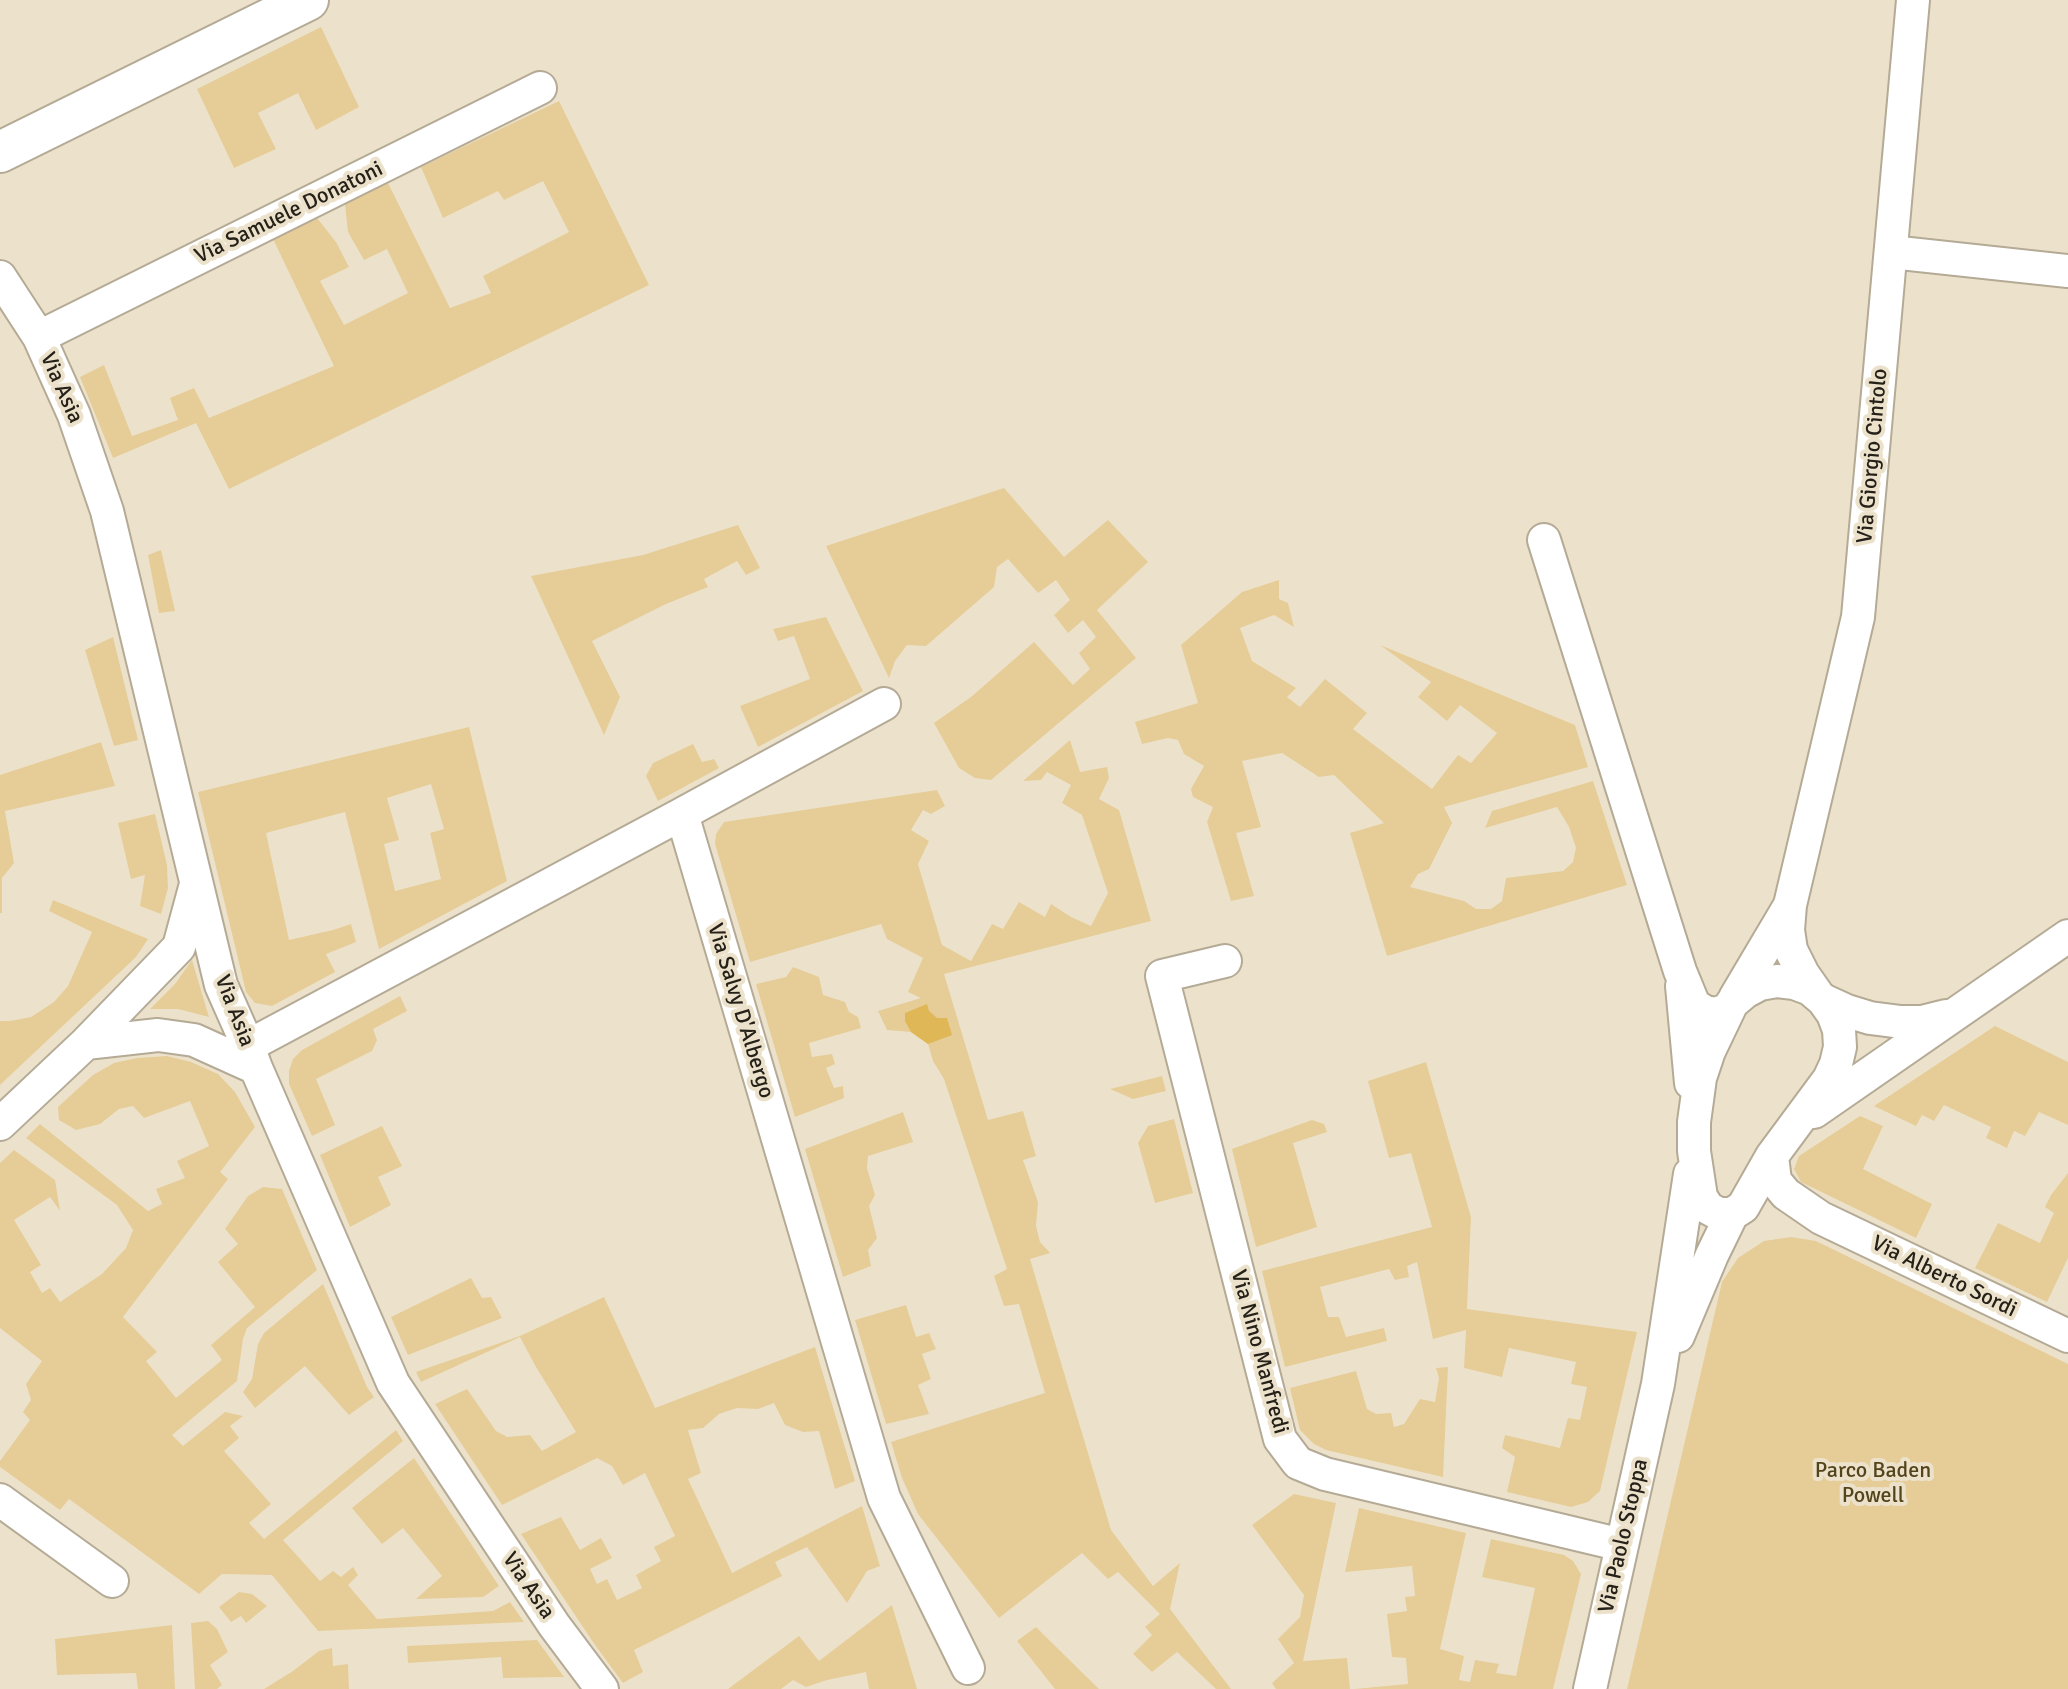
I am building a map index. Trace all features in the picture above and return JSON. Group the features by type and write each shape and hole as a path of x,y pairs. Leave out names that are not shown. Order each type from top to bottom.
{"main road":[{"path":"0,152 308,0"}],"street":[{"name":"Via Giorgio Cintolo","path":"1795,1125 1829,1079 1840,1047 1839,1030 1833,1014 1803,974 1791,950 1788,930 1790,905 1858,617 1913,0"},
{"name":"Via Samuele Donatoni","path":"39,337 540,88"},
{"path":"1891,252 2068,271"},
{"name":"Via Asia","path":"0,277 39,337 74,415 107,511 221,985 393,1383 554,1625 602,1689"},
{"path":"1544,540 1680,971 1694,1005 1715,1014 1730,1007 1745,992 1760,984 1777,981 1794,983 1847,1011 1870,1018 1922,1022 1957,1013"},
{"path":"86,1043 158,1035 194,1040 252,1057 682,814 884,704"},
{"name":"Via Salvy D'Albergo","path":"682,814 884,1498 968,1668"},
{"path":"0,1124 86,1043 179,947 197,881"},
{"name":"Via Giorgio Cintolo","path":"1694,1137 1700,1078 1709,1051 1730,1007 1790,905"},
{"path":"1795,1125 2068,936"},
{"name":"Via Nino Manfredi","path":"1225,961 1162,976 1280,1439 1298,1463 1325,1474 1622,1545"},
{"path":"1680,971 1701,1197 1708,1208 1719,1214 1733,1213"},
{"name":"Via Paolo Stoppa","path":"1658,1384 1733,1213 1747,1202 1772,1156 1795,1125"},
{"name":"Via Paolo Stoppa","path":"1590,1689 1658,1384 1694,1137"},
{"name":"Via Alberto Sordi","path":"1772,1156 1775,1181 1786,1194 1821,1218 2068,1336"},
{"name":"Via Alberto Sordi","path":"1733,1213 1771,1211 1821,1218"},
{"path":"0,1500 112,1581"}],"green space":[{"path":"321,27 359,107 316,130 298,93 258,113 276,149 234,168 197,89"},
{"path":"559,101 649,285 229,489 196,423 113,458 80,377 104,365 132,436 178,420 170,398 194,388 209,418 334,366 273,239 317,218 336,242 349,267 320,281 344,325 408,293 387,249 364,260 348,232 345,204 388,183 450,308 491,293 483,276 569,232 543,181 504,200 498,191 443,218 421,167"},
{"path":"1004,488 1064,557 1108,520 1148,562 1097,610 1136,658 991,780 975,778 959,768 934,723 971,697 1034,642 1073,685 1090,669 1079,653 1096,637 1083,620 1068,633 1054,615 1070,600 1056,580 1038,593 1008,559 997,567 994,587 926,646 907,645 895,661 889,678 826,546"},
{"path":"738,525 760,568 746,575 737,561 704,579 708,587 592,641 620,697 604,735 531,576 643,555"},
{"path":"161,550 175,611 159,613 148,555"},
{"path":"1279,580 1279,599 1288,603 1294,627 1274,615 1240,628 1252,661 1296,688 1287,697 1300,707 1325,679 1367,713 1353,729 1432,789 1458,755 1471,763 1497,733 1460,705 1447,721 1418,697 1431,682 1380,645 1575,725 1588,767 1444,807 1452,823 1429,869 1418,874 1410,887 1464,901 1476,909 1491,909 1502,901 1506,878 1563,871 1573,862 1576,848 1569,827 1557,807 1485,828 1492,811 1593,781 1627,885 1387,956 1350,833 1384,823 1334,775 1319,777 1282,753 1242,761 1261,827 1236,833 1254,896 1231,901 1207,822 1213,807 1193,797 1191,789 1204,766 1184,754 1178,740 1168,738 1142,744 1135,722 1198,703 1181,645 1242,592"},
{"path":"826,617 863,691 758,747 740,706 810,679 794,636 778,641 773,629"},
{"path":"113,637 138,740 114,746 85,650"},
{"path":"469,727 507,881 379,949 345,812 266,833 289,940 351,924 356,942 326,954 335,972 272,1006 255,1003 246,992 198,792","holes":["431,784 444,829 430,833 441,879 395,891 384,844 399,840 387,798"]},
{"path":"1070,740 1080,772 1107,767 1109,778 1099,799 1119,810 1151,921 944,974 988,1120 1023,1111 1036,1156 1023,1160 1038,1202 1036,1226 1040,1242 1050,1253 1030,1259 1111,1530 1153,1586 1180,1563 1170,1609 1231,1689 1216,1689 1177,1652 1152,1672 1133,1654 1152,1635 1145,1627 1160,1614 1118,1572 1108,1579 1082,1553 999,1618 918,1514 891,1442 1045,1393 1019,1304 1004,1306 994,1276 1007,1269 944,1079 933,1061 928,1044 911,1032 887,1030 878,1011 921,998 908,992 923,958 887,939 881,924 750,962 715,844 716,834 724,822 937,790 945,806 931,814 923,810 911,830 929,841 918,864 942,945 971,961 992,924 1003,929 1019,902 1045,917 1051,904 1091,926 1108,893 1082,815 1062,803 1071,785 1047,772 1041,780 1023,781"},
{"path":"101,742 115,786 5,811 14,863 2,878 0,913 0,775"},
{"path":"693,744 702,762 714,759 719,768 658,801 646,776 653,763"},
{"path":"155,814 167,865 168,888 161,914 140,906 145,875 131,879 118,823"},
{"path":"53,900 148,939 136,957 0,1085 0,1021 31,1017 54,1002 68,986 92,932 49,911"},
{"path":"192,960 209,1017 178,1009 150,1009 175,984"},
{"path":"793,967 819,977 823,995 845,1002 849,1012 858,1017 861,1028 809,1043 812,1057 832,1054 835,1064 826,1068 834,1088 843,1086 844,1098 795,1117 756,984 786,977"},
{"path":"400,996 407,1011 373,1029 377,1040 372,1051 316,1079 335,1125 312,1136 289,1084 293,1059 302,1050"},
{"path":"1995,1026 2068,1062 2068,1125 2039,1112 2025,1136 2014,1131 2007,1148 1986,1138 1991,1127 1944,1105 1934,1121 1922,1115 1916,1126 1874,1106"},
{"path":"167,1056 218,1074 235,1092 255,1127 220,1172 228,1179 123,1317 157,1352 146,1361 176,1398 222,1360 211,1345 255,1307 218,1262 238,1244 225,1229 248,1196 263,1187 282,1189 317,1270 247,1328 237,1381 172,1435 183,1446 225,1412 243,1416 230,1426 239,1438 224,1451 271,1504 249,1523 264,1539 396,1430 403,1441 283,1540 320,1581 333,1571 341,1577 353,1567 358,1575 348,1585 377,1619 493,1611 510,1602 524,1622 318,1631 272,1575 222,1574 199,1594 69,1499 60,1510 0,1467 0,1461 30,1420 23,1412 31,1400 26,1384 42,1361 0,1328 0,1163 14,1150 55,1180 60,1211 50,1197 14,1220 41,1265 30,1272 42,1293 50,1288 60,1302 102,1274 126,1248 133,1230 117,1205 26,1138 40,1124 148,1211 162,1204 156,1189 185,1178 177,1161 209,1146 190,1101 144,1118 133,1106 119,1109 100,1124 76,1130 59,1120 58,1107 93,1075 114,1063"},
{"path":"1426,1062 1471,1217 1467,1309 1637,1332 1600,1491 1588,1502 1571,1507 1507,1492 1515,1457 1502,1448 1505,1435 1560,1448 1568,1418 1580,1420 1587,1387 1571,1384 1576,1362 1509,1348 1502,1377 1464,1368 1466,1330 1433,1339 1417,1262 1407,1266 1409,1277 1395,1280 1389,1269 1320,1287 1328,1317 1339,1317 1346,1337 1384,1328 1387,1341 1285,1367 1262,1271 1432,1227 1411,1153 1389,1158 1368,1081"},
{"path":"1162,1076 1166,1091 1133,1099 1110,1089"},
{"path":"903,1112 913,1142 868,1156 867,1168 875,1195 869,1206 877,1238 868,1250 871,1266 843,1277 805,1149"},
{"path":"1860,1116 1883,1126 1863,1169 1932,1204 1916,1238 1801,1182 1794,1169 1799,1156"},
{"path":"1174,1119 1193,1193 1155,1203 1138,1143 1148,1126"},
{"path":"1312,1120 1324,1124 1327,1132 1293,1143 1317,1227 1256,1247 1232,1149"},
{"path":"382,1126 402,1166 378,1177 391,1205 350,1227 320,1155"},
{"path":"2068,1173 2068,1258 2047,1302 1975,1268 1998,1223 2040,1243 2054,1213 2045,1207"},
{"name":"Parco Baden Powell","path":"1791,1237 1816,1241 2068,1364 2068,1689 1627,1689 1722,1282 1738,1258 1764,1241"},
{"path":"471,1278 482,1298 491,1297 502,1318 408,1355 391,1317"},
{"path":"323,1284 374,1397 349,1415 305,1366 255,1408 243,1392 252,1379 258,1344 264,1333"},
{"path":"604,1297 655,1408 815,1347 855,1481 835,1489 819,1431 803,1432 785,1425 774,1403 758,1409 737,1408 719,1414 703,1428 688,1430 701,1473 688,1479 732,1573 862,1506 880,1566 867,1571 847,1603 807,1547 775,1562 782,1576 634,1650 643,1672 623,1683 521,1534 561,1517 580,1550 601,1538 612,1558 590,1569 597,1584 607,1579 617,1600 642,1588 636,1575 661,1561 654,1547 675,1536 645,1473 623,1485 612,1466 597,1458 502,1505 435,1404 467,1389 496,1431 507,1437 530,1435 542,1451 576,1432 520,1337 421,1382 416,1372 520,1336"},
{"path":"906,1305 916,1337 929,1333 936,1349 922,1354 931,1379 918,1385 929,1414 886,1424 855,1320"},
{"path":"1448,1367 1443,1477 1326,1450 1314,1444 1300,1430 1290,1388 1356,1371 1367,1409 1376,1414 1391,1413 1394,1427 1404,1424 1420,1399 1435,1402 1439,1378 1436,1368"},
{"path":"414,1458 499,1586 483,1597 416,1599 442,1576 403,1528 382,1544 352,1508"},
{"path":"1294,1494 1336,1503 1303,1661 1347,1658 1350,1689 1276,1689 1272,1683 1294,1663 1278,1639 1300,1617 1304,1595 1252,1525"},
{"path":"1359,1508 1466,1533 1440,1649 1464,1656 1459,1680 1470,1682 1475,1660 1499,1664 1496,1673 1516,1676 1535,1588 1482,1577 1491,1539 1564,1555 1573,1561 1581,1574 1553,1689 1354,1689 1408,1684 1406,1658 1392,1657 1387,1614 1407,1611 1405,1597 1415,1596 1412,1566 1345,1572"},
{"path":"239,1592 252,1594 267,1606 246,1623 241,1616 231,1622 219,1607"},
{"path":"892,1605 917,1689 869,1689 866,1672 806,1687 793,1680 781,1689 728,1689 799,1636 819,1661"},
{"path":"208,1621 217,1629 228,1652 210,1665 222,1685 217,1689 195,1689 191,1623"},
{"path":"172,1625 175,1689 138,1689 136,1673 57,1675 55,1639"},
{"path":"1036,1627 1099,1689 1055,1689 1017,1641"},
{"path":"537,1640 564,1677 503,1678 501,1657 408,1663 407,1646"},
{"path":"332,1648 333,1666 348,1664 349,1689 264,1689 319,1651"}],"shaded area":[{"path":"927,1004 929,1011 937,1018 947,1018 952,1035 928,1044 911,1032 905,1021 905,1013"}]}
